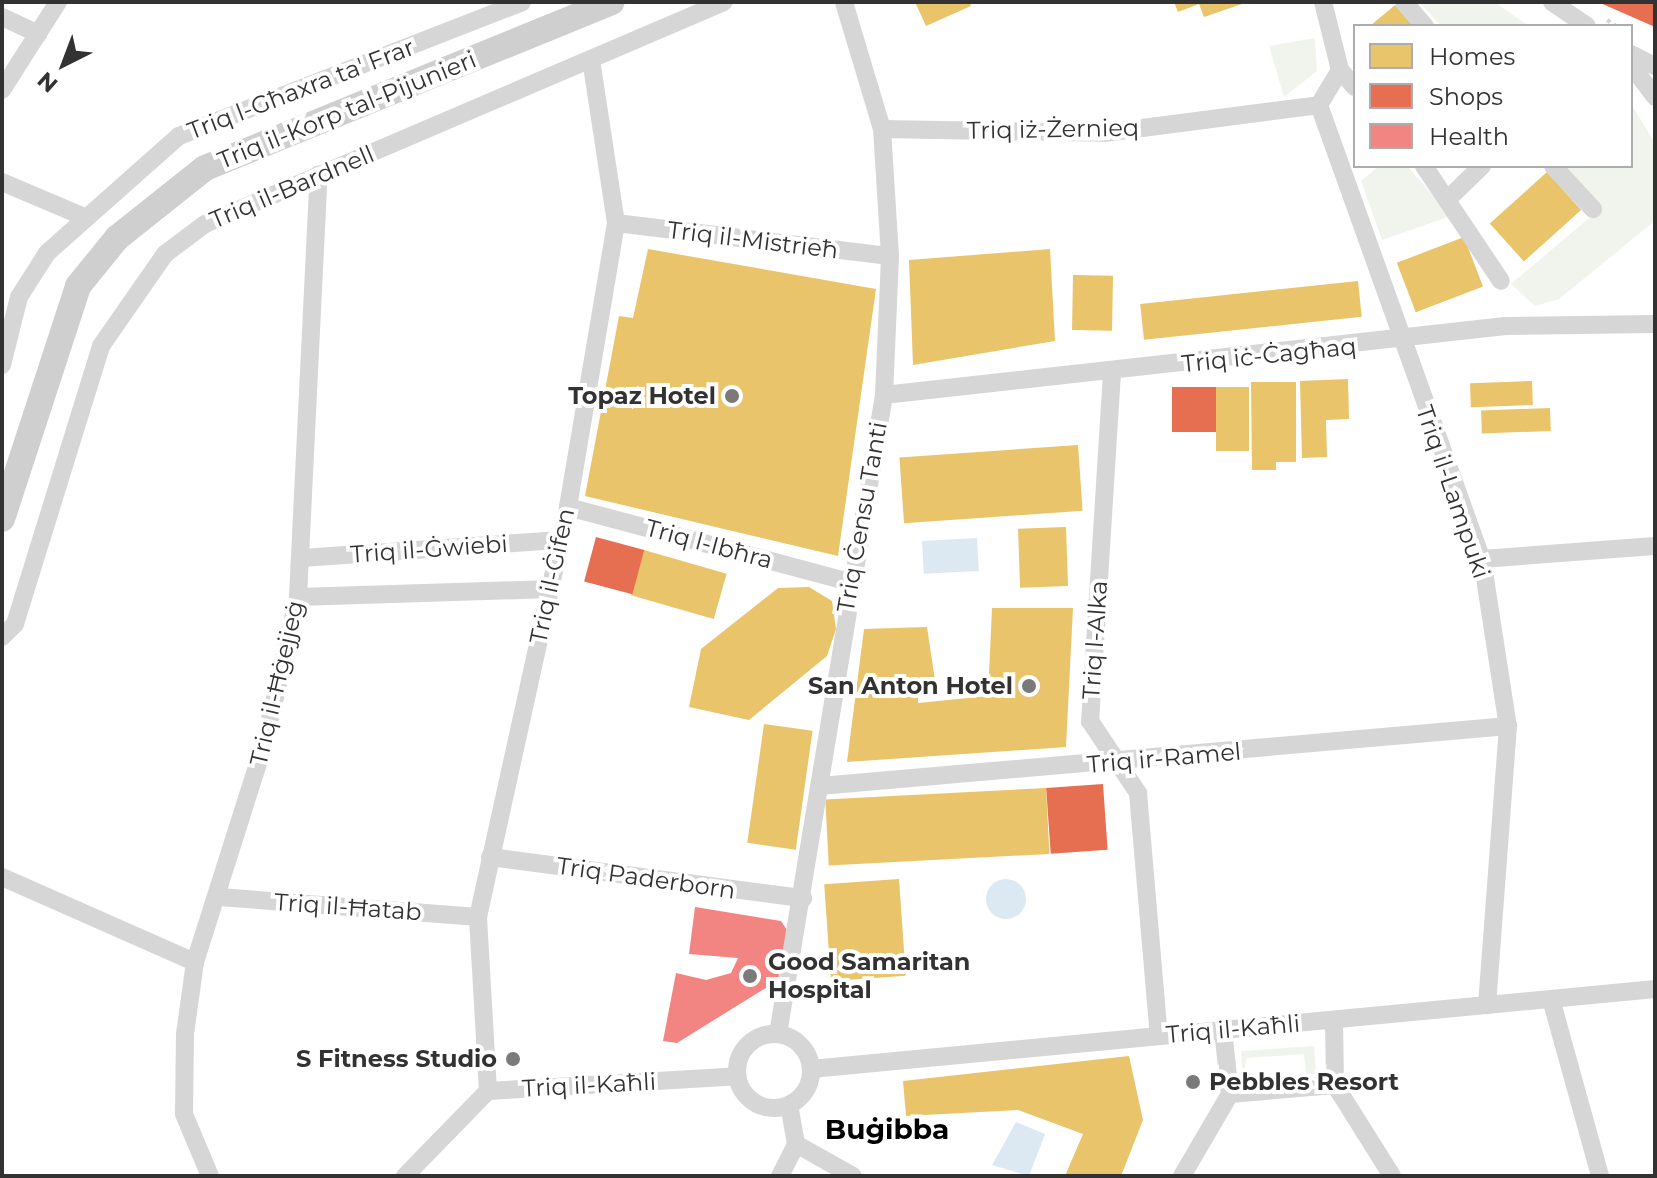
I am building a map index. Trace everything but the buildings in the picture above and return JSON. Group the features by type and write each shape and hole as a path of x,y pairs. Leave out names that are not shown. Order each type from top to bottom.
{"street":[{"path":"2,90 58,2"},
{"name":"Triq l-Għaxra ta' Frar","path":"2,365 19,297 82,216 179,136 522,2"},
{"name":"Triq il-Korp tal-Pijunieri","path":"2,519 78,286 117,238 205,168 611,2"},
{"name":"Triq il-Bardnell","path":"2,637 15,624 101,346 136,288 205,224 724,2"},
{"name":"Triq Ċensu Tanti","path":"778,1034 803,898 849,582 884,395 890,256 882,129 844,2"},
{"path":"1323,2 1340,70 1353,85"},
{"path":"1404,2 1423,24"},
{"path":"1552,2 1584,24"},
{"path":"2,17 38,34"},
{"path":"1633,55 1655,66"},
{"name":"Triq il-Ġifen","path":"488,1091 478,917 550,589 557,540 568,507 616,223 591,60"},
{"path":"1633,68 1655,97"},
{"path":"1319,105 1340,70"},
{"name":"Triq iż-Żernieq","path":"882,129 1104,133 1319,105"},
{"name":"Triq il-Lampuki","path":"1319,105 1399,341 1482,559 1508,726 1487,1005"},
{"path":"1426,168 1451,196 1501,281"},
{"path":"1451,196 1480,168"},
{"path":"1555,168 1593,209"},
{"name":"Triq il-Ħġejjeġ","path":"210,1176 184,1114 195,962 219,897 298,597 319,175"},
{"path":"2,182 82,216"},
{"name":"Triq il-Mistrieħ","path":"616,223 890,256"},
{"name":"Triq iċ-Ċagħaq","path":"884,395 1112,373 1505,326 1655,324"},
{"name":"Triq l-Alka","path":"1112,373 1090,721 1138,793 1159,1036"},
{"name":"Triq l-Ibħra","path":"568,507 849,582"},
{"name":"Triq il-Ġwiebi","path":"302,558 557,540"},
{"path":"1482,559 1655,546"},
{"name":"Triq il-Ġwiebi","path":"298,597 550,589"},
{"name":"Triq ir-Ramel","path":"820,786 1116,763 1508,726"},
{"name":"Triq Paderborn","path":"490,857 803,898"},
{"path":"2,877 195,962"},
{"name":"Triq il-Ħatab","path":"219,897 478,917"},
{"name":"Triq il-Kaħli","path":"811,1069 1655,989"},
{"path":"1551,999 1600,1176"},
{"path":"1334,1020 1335,1085 1392,1176"},
{"path":"1182,1176 1230,1094 1223,1031"},
{"path":"780,1176 796,1144 789,1105 811,1069 801,1045 778,1034 744,1050 738,1076 755,1102 789,1105"},
{"name":"Triq il-Kaħli","path":"488,1091 738,1076"},
{"path":"1230,1094 1335,1085"},
{"path":"405,1176 488,1091"},
{"path":"796,1144 853,1176"}],"shaded area":[{"path":"1419,2 1494,2 1526,24 1439,24"},
{"path":"1315,38 1317,71 1284,97 1269,46"},
{"path":"1633,107 1655,143 1655,221 1559,299 1535,306 1511,284 1601,208 1567,168 1633,168"},
{"path":"1377,168 1409,168 1451,216 1382,240 1361,181"},
{"path":"977,538 979,571 924,574 922,541"},
{"path":"1006,879 1020,885 1026,899 1020,913 1006,919 992,913 986,899 992,885"},
{"path":"1314,1046 1316,1074 1306,1074 1304,1054 1247,1058 1243,1076 1241,1051"},
{"path":"1016,1122 1045,1134 1029,1176 992,1165"}],"place":[{"name":"Topaz Hotel","path":"732,396"},
{"name":"San Anton Hotel","path":"1029,686"},
{"name":"Good Samaritan Hospital","path":"750,976"},
{"name":"S Fitness Studio","path":"513,1059"},
{"name":"Pebbles Resort","path":"1193,1082"}],"district":[{"name":"Buġibba","path":"887,1129"}]}
